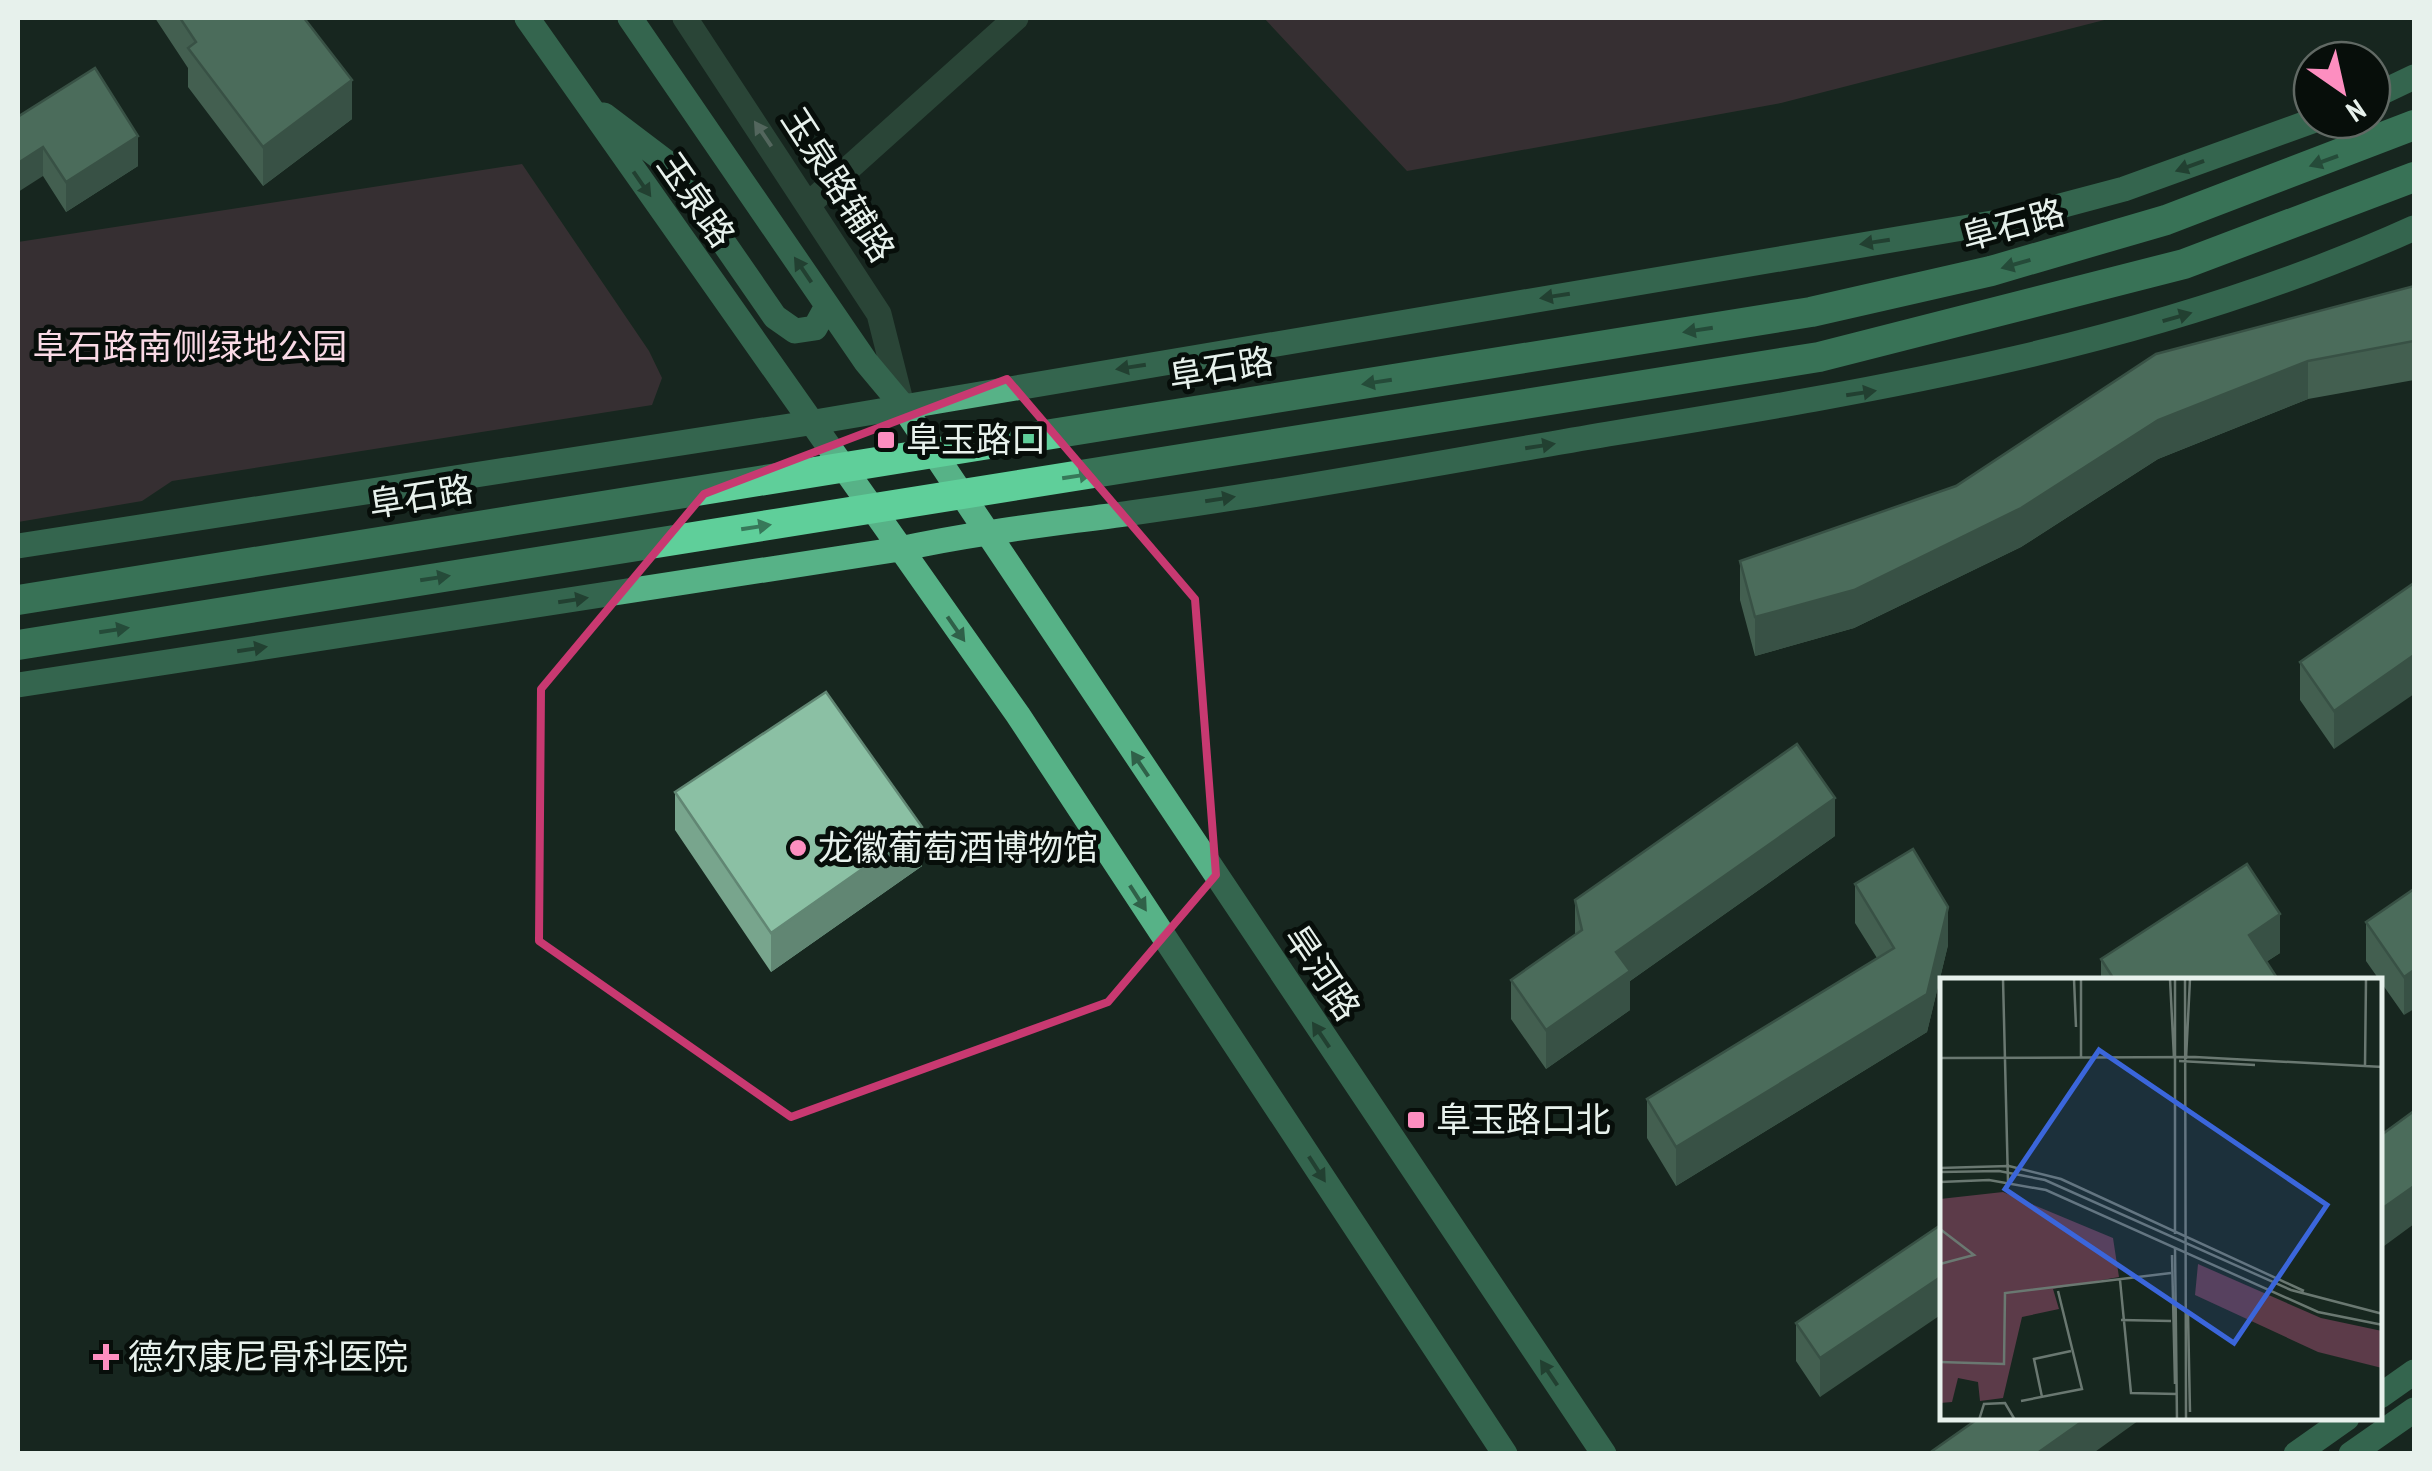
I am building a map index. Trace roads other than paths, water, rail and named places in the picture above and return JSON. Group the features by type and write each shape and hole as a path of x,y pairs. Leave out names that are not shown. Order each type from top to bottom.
{"highway":[{"name":"阜石路","path":"18,600 1811,312 1991,272 2166,220 2414,126"},
{"path":"18,645 1819,357 2184,264 2414,177"}],"main road":[{"name":"玉泉路","path":"630,18 827,306 902,405"},
{"name":"玉泉路","path":"528,23 900,549"},
{"path":"584,100 670,165 775,317 794,331 815,328 827,306"},
{"name":"阜石路","path":"18,546 809,423 2004,220 2124,190 2292,128"},
{"path":"18,686 900,549 984,530 1131,513 1914,384 2069,347 2230,301 2414,228"},
{"name":"旱河路","path":"902,405 1604,1454"},
{"path":"900,549 1018,715 1505,1454"},
{"path":"2382,1395 2414,1372"},
{"path":"2351,1454 2414,1410"},
{"path":"2296,1454 2343,1421"}],"street":[{"name":"玉泉路辅路","path":"684,18 810,203 879,314 902,405"},
{"path":"810,203 1016,18"}],"place":[{"name":"阜玉路口","path":"886,440"},
{"name":"龙徽葡萄酒博物馆","path":"798,848"},
{"name":"阜玉路口北","path":"1416,1120"},
{"name":"德尔康尼骨科医院","path":"106,1357"}],"park label":[{"name":"阜石路南侧绿地公园","path":"190,347"}]}
